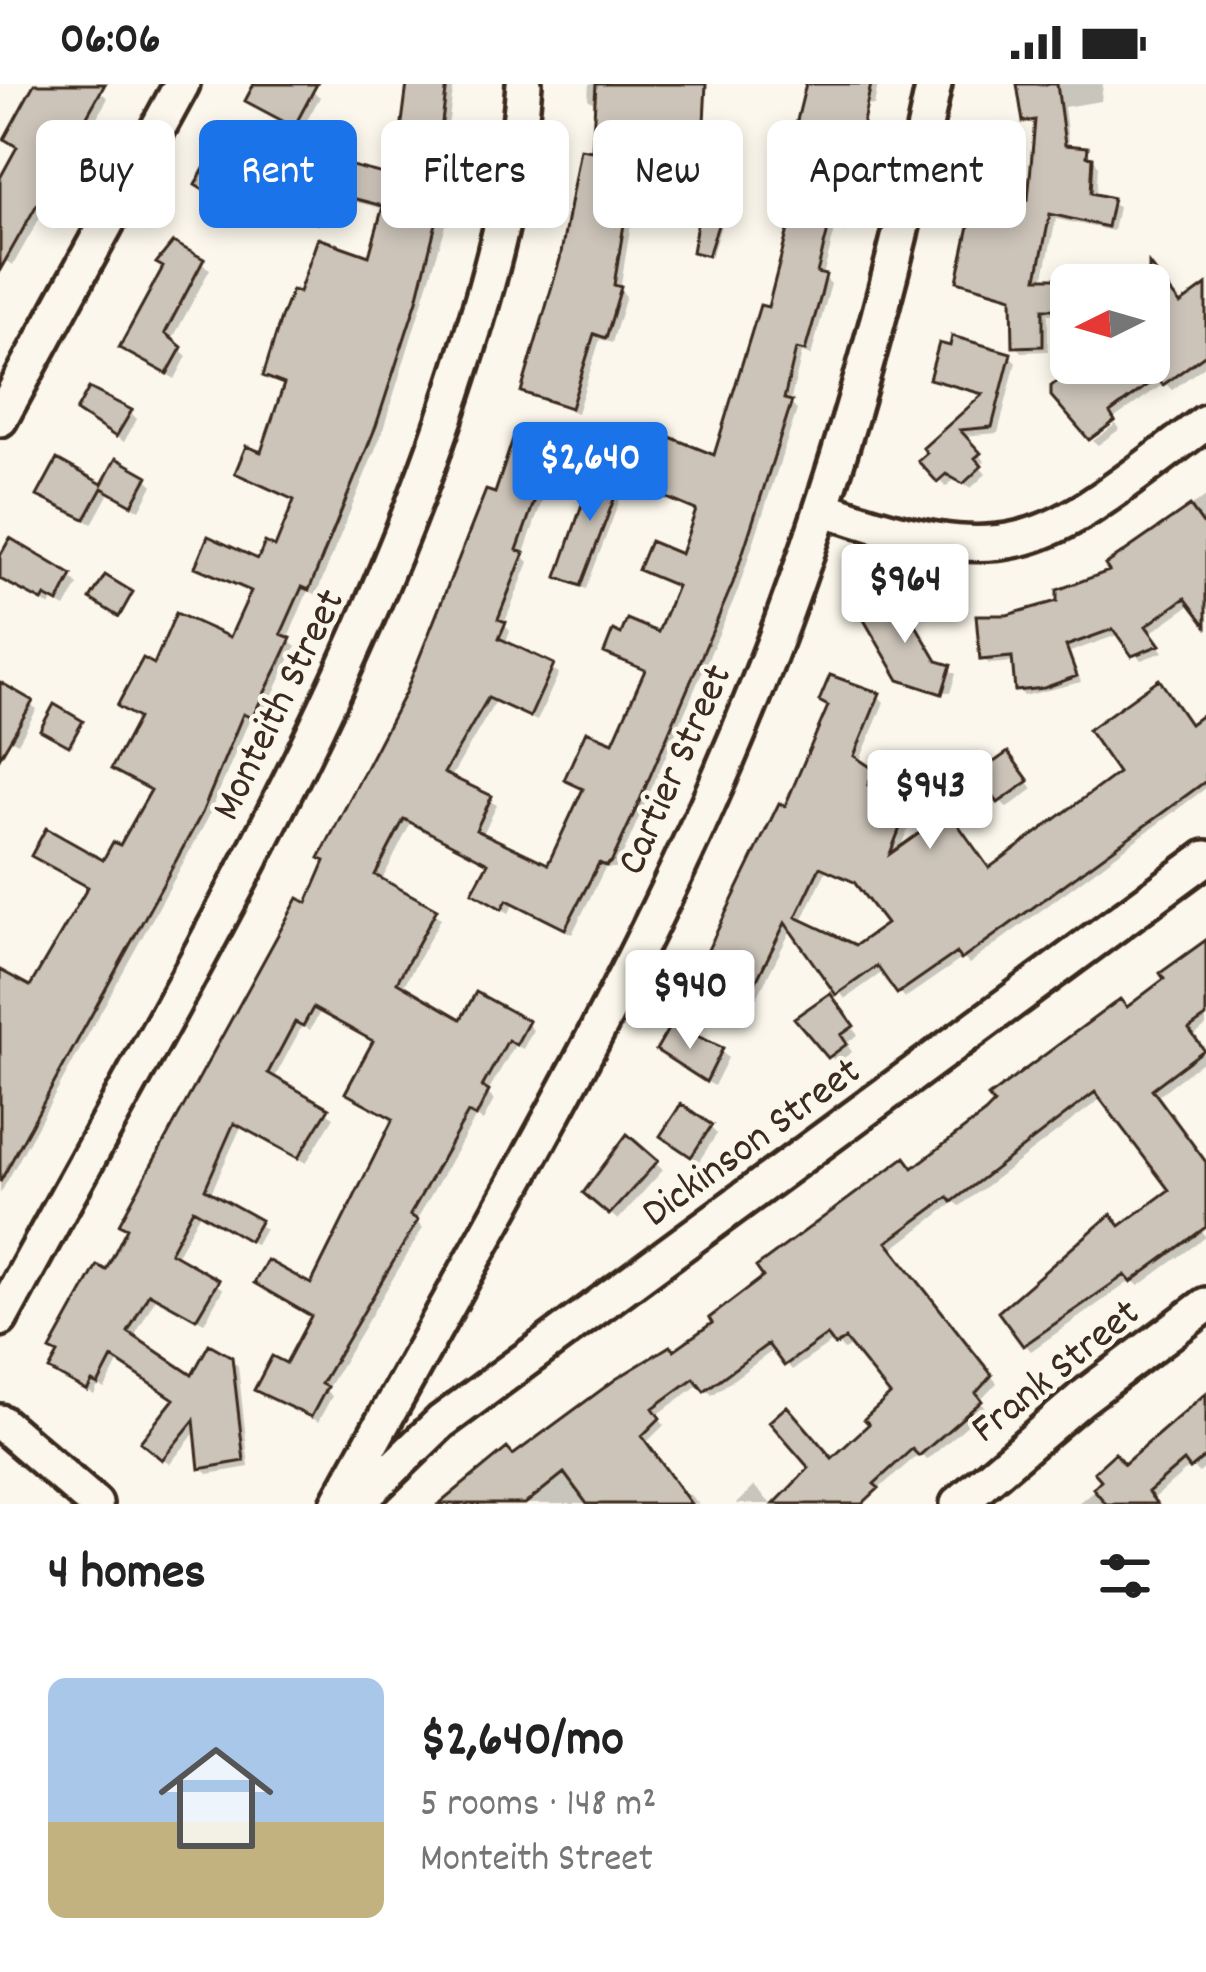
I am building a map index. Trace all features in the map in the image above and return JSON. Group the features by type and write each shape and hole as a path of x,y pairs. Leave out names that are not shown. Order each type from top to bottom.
{"street":[{"path":"0,418 182,84"},
{"name":"Monteith Street","path":"0,1319 303,758 382,583 421,487 484,294 514,167 524,84"},
{"name":"Cartier Street","path":"338,1504 647,932 740,729 823,508 884,309 934,84"},
{"path":"823,508 939,544 1019,540 1076,516 1206,422"},
{"name":"Dickinson Street","path":"356,1504 417,1442 476,1396 1206,858"},
{"name":"Frank Street","path":"958,1504 1081,1399 1206,1305"},
{"path":"0,1422 95,1504"}],"building":[{"path":"34,84 105,84 85,120 36,120 36,206 0,270 0,178 17,147 4,139"},
{"path":"254,84 317,84 298,120 281,120 245,101"},
{"path":"407,84 447,84 442,120 402,120"},
{"path":"596,84 706,84 704,120 594,120"},
{"path":"806,84 871,84 864,120 797,120"},
{"path":"1017,84 1057,84 1065,145 1088,147 1087,156 1093,157 1091,193 1113,198 1107,227 1050,214 1037,278 1050,278 1050,309 1043,309 1043,346 1013,347 1012,297 957,281 969,228 1026,228 1035,120 1023,120"},
{"path":"593,134 593,228 623,228 614,285 621,287 606,338 594,334 571,408 521,392 569,228 580,149 592,151"},
{"path":"357,167 381,173 381,205 357,199"},
{"path":"381,213 381,228 435,228 376,426 309,590 302,587 281,634 291,638 252,718 243,714 202,813 0,1182 0,970 30,986 88,887 31,856 46,828 103,860 113,842 120,845 151,790 111,769 138,718 117,706 143,658 154,664 176,613 230,637 251,591 195,567 208,536 258,559 265,542 275,547 294,500 235,473 246,446 261,452 284,384 263,376 281,318 292,290 299,292 318,238 369,256"},
{"path":"696,228 717,228 708,256 692,252"},
{"path":"788,228 828,228 817,273 826,275 820,299 805,351 796,349 784,399 792,401 733,583 612,861 606,866 599,863 565,929 507,900 502,909 472,892 488,863 404,819 375,875 437,909 397,982 461,1019 476,992 529,1021 516,1045 508,1040 482,1087 489,1091 476,1117 468,1113 410,1215 418,1220 321,1384 327,1387 311,1417 254,1390 272,1356 286,1363 311,1316 254,1283 267,1260 311,1284 393,1119 345,1093 373,1041 313,1008 303,1026 295,1022 268,1073 329,1108 298,1158 234,1123 205,1189 261,1220 249,1241 193,1209 170,1252 219,1280 196,1319 149,1293 128,1332 192,1375 209,1344 232,1357 244,1461 199,1469 194,1420 162,1460 140,1442 174,1399 112,1358 98,1385 92,1382 87,1391 49,1370 58,1354 50,1350 97,1265 106,1270 127,1228 119,1224 298,898 307,903 325,861 319,858 406,691 486,490 495,493 514,436 553,449 517,550 524,553 498,619 506,622 499,638 554,664 530,717 488,698 444,773 492,796 476,830 548,864 583,789 564,780 586,731 613,742 645,670 604,653 613,630 621,634 627,619 658,632 677,586 638,570 650,541 681,554 696,510 631,483 653,430 714,455 760,305 768,307"},
{"path":"173,242 204,259 165,333 182,347 167,374 119,348 163,267 156,263"},
{"path":"1206,285 1206,354 1170,380 1170,291 1180,304"},
{"path":"952,336 1011,353 992,427 960,430 981,453 975,458 982,466 963,484 946,474 937,482 918,461 927,453 923,448 983,394 929,379 939,343 950,346"},
{"path":"1149,384 1110,413 1115,421 1089,440 1051,396 1051,386"},
{"path":"89,388 132,410 116,437 76,411"},
{"path":"116,458 148,476 132,505 102,488 85,519 37,496 57,459 102,484"},
{"path":"596,464 624,473 581,586 557,577"},
{"path":"1190,506 1206,528 1206,626 1185,598 1146,626 1160,645 1132,656 1113,629 1066,646 1077,676 1044,688 1015,691 1012,657 980,660 976,615 1007,615 1057,601 1057,590 1109,571 1105,565"},
{"path":"10,538 72,575 58,603 45,596 42,601 0,579 0,556"},
{"path":"105,575 133,592 119,617 90,599"},
{"path":"889,593 914,622 937,661 951,665 942,694 899,680 864,620 868,617 863,608"},
{"path":"830,675 880,693 854,756 875,770 868,785 910,802 890,854 949,812 989,868 1118,773 1088,730 1159,679 1190,724 1206,712 1206,781 961,960 956,953 897,994 877,966 836,995 785,923 750,994 705,971 710,961 704,958 779,803 785,806 828,706 819,701","holes":["820,867 854,882 886,924 856,945 796,917"]},
{"path":"0,682 33,701 0,757"},
{"path":"54,704 83,721 69,746 40,730"},
{"path":"1008,752 1029,781 998,803 977,774"},
{"path":"1206,940 1206,1017 1189,1029 1204,1050 1152,1089 1206,1162 1206,1227 1131,1282 1125,1275 1023,1346 998,1312 1111,1214 1120,1226 1169,1190 1095,1092 952,1202 948,1197 887,1242 992,1375 976,1393 982,1401 919,1456 912,1449 874,1484 879,1488 862,1504 774,1504 809,1468 769,1422 787,1406 832,1458 869,1424 864,1419 890,1395 845,1339 835,1346 827,1335 784,1366 768,1344 704,1391 694,1378 653,1408 660,1418 642,1436 691,1504 587,1504 564,1473 525,1504 439,1504 507,1448 513,1455 616,1379 670,1346 674,1350 712,1323 709,1318 763,1277 756,1267 905,1157 913,1168 985,1113 994,1104 988,1097 1120,999 1127,1007 1164,979 1160,973"},
{"path":"830,993 854,1026 841,1035 847,1044 828,1058 794,1018"},
{"path":"671,1024 723,1048 706,1082 656,1050"},
{"path":"681,1104 712,1125 691,1157 660,1136"},
{"path":"627,1134 658,1161 609,1215 583,1193"},
{"path":"1206,1393 1206,1456 1190,1469 1184,1461 1148,1492 1157,1504 1106,1504 1093,1488 1101,1480 1094,1472 1115,1453 1124,1464"}]}
